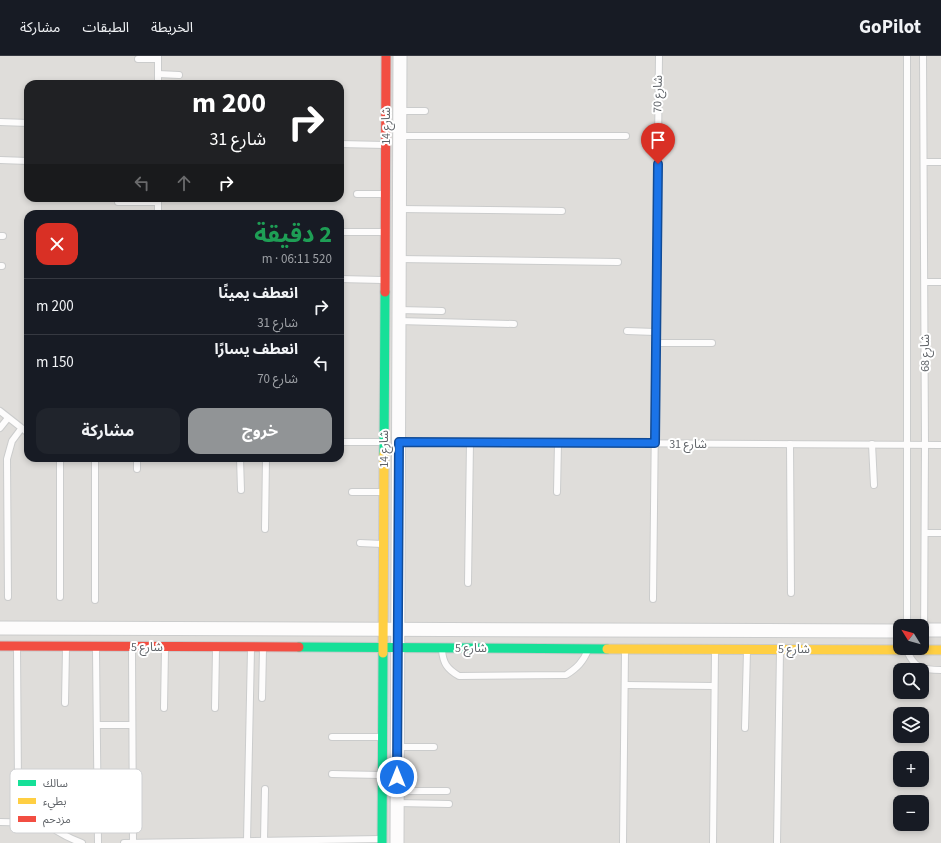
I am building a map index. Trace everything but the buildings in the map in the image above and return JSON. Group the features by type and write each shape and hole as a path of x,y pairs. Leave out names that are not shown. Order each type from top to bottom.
{"street":[{"name":"شارع 14","path":"382,841 384,280 387,140 386,56"},
{"name":"شارع 14","path":"397,841 399,259 401,136 400,56"},
{"name":"شارع 5","path":"0,628 893,631"},
{"path":"929,630 941,630"},
{"name":"شارع 5","path":"0,646 893,649"},
{"name":"شارع 5","path":"929,650 941,650"}],"lane":[{"name":"شارع 70","path":"653,598 659,56"},
{"name":"شارع 68","path":"907,56 907,619"},
{"name":"شارع 68","path":"923,56 925,445 923,619"},
{"path":"138,59 158,58 158,80"},
{"path":"158,74 179,75"},
{"path":"400,111 426,111"},
{"path":"0,122 24,123"},
{"path":"344,144 387,140 401,136 626,136"},
{"path":"0,160 24,161"},
{"path":"924,162 941,162"},
{"path":"356,194 386,194"},
{"path":"400,209 562,211"},
{"path":"344,232 385,232"},
{"path":"399,259 618,262"},
{"path":"344,279 384,280"},
{"path":"924,282 941,282"},
{"path":"399,316 442,311"},
{"path":"399,316 514,324"},
{"path":"627,331 656,332"},
{"path":"655,343 712,343"},
{"path":"0,411 24,431"},
{"path":"0,428 8,418"},
{"path":"8,597 7,459 12,441 21,429"},
{"name":"شارع 31","path":"344,442 941,445"},
{"path":"468,583 470,442"},
{"path":"557,492 558,443"},
{"path":"790,444 791,593"},
{"path":"872,444 874,485"},
{"path":"60,462 60,597"},
{"path":"95,462 95,600"},
{"path":"137,462 137,469"},
{"path":"240,462 241,490"},
{"path":"266,462 266,529"},
{"path":"352,492 384,492"},
{"path":"925,533 941,533"},
{"path":"360,544 383,544"},
{"path":"17,646 18,769"},
{"path":"65,703 66,647"},
{"path":"96,647 97,769"},
{"path":"132,647 132,769"},
{"path":"164,708 165,647"},
{"path":"216,647 216,708"},
{"path":"247,841 251,647"},
{"path":"262,698 263,647"},
{"path":"442,648 443,661 449,671 459,676 566,675 576,669 583,660 588,649"},
{"path":"623,843 625,649"},
{"path":"713,843 715,649"},
{"path":"745,728 747,649"},
{"path":"777,843 780,649"},
{"path":"909,655 912,662 923,669 941,670"},
{"path":"625,685 714,686"},
{"path":"97,725 132,725"},
{"path":"332,737 382,737"},
{"path":"398,747 434,747"},
{"path":"332,774 382,775"},
{"path":"264,841 265,789"},
{"path":"397,797 447,792"},
{"path":"397,797 448,804"},
{"path":"0,822 10,822"},
{"path":"61,833 82,843"},
{"path":"98,833 98,843"},
{"path":"133,833 133,843"},
{"path":"124,843 397,841"}],"shaded area":[{"path":"0,56 941,56 941,843 0,843"}],"traffic: fast":[{"path":"384,454 385,292"},
{"path":"299,647 607,649"},
{"path":"382,843 383,653"}],"traffic: slow":[{"path":"383,653 384,454"},
{"path":"607,649 941,650"}],"traffic: jam":[{"path":"385,292 386,56"},
{"path":"0,646 299,647"}],"route":[{"path":"397,777 399,442 655,443 658,164"}]}
